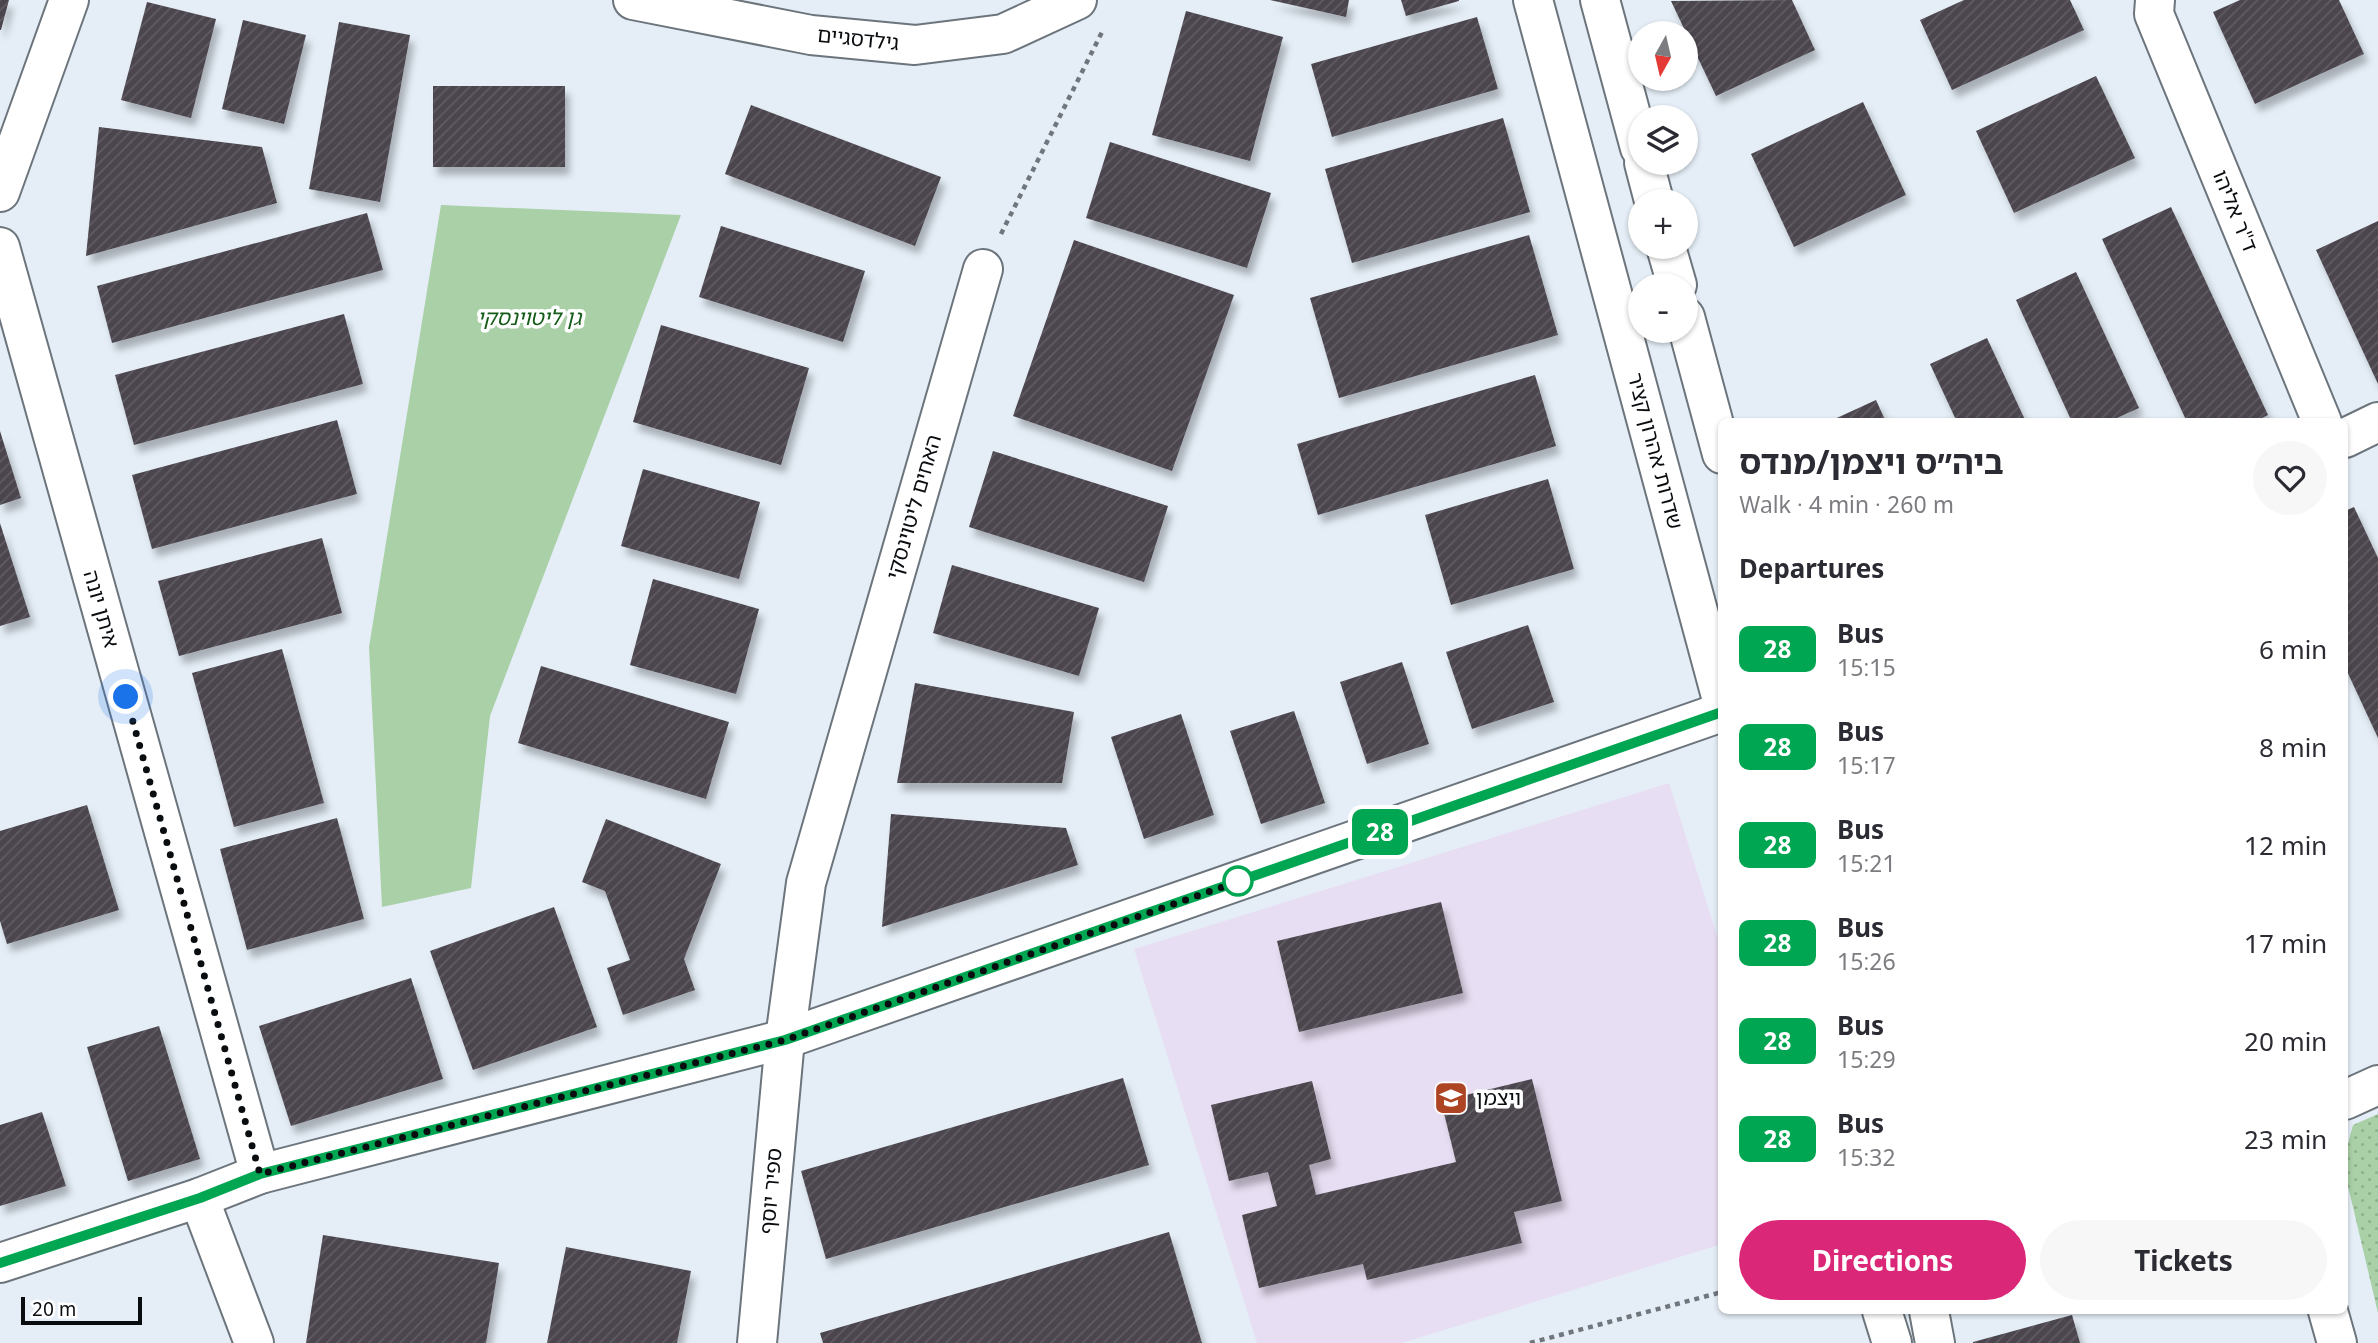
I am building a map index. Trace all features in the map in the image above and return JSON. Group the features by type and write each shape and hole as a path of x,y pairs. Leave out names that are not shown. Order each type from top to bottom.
{"street":[{"path":"0,192 69,0"},
{"name":"גילדסגיים","path":"633,0 811,35 915,45 1003,34 1077,0"},
{"name":"שדרות אהרון קציר","path":"1533,0 1718,685"},
{"path":"1600,0 1628,105"},
{"name":"ד\"ר אליהו","path":"2155,0 2154,14 2320,418"},
{"name":"איתן יונה","path":"0,247 260,1174"},
{"name":"האחים ליטוינסקי","path":"785,1040 806,883 983,269"},
{"path":"1692,343 1718,439"},
{"path":"2348,437 2378,422"},
{"path":"0,1263 200,1198 260,1174 785,1040 1718,713"},
{"name":"ספיר יוסף","path":"757,1343 785,1040"},
{"path":"2348,1099 2378,1084"},
{"path":"200,1198 254,1343"},
{"path":"1883,1314 1892,1343"},
{"path":"1930,1314 1935,1343"},
{"path":"2329,1314 2337,1343"}],"path":[{"path":"983,269 1105,24"},
{"path":"1530,1343 1718,1293"}],"shaded area":[{"name":"ויצמן","path":"1669,783 1718,938 1718,1245 1402,1343 1257,1343 1134,949"}],"green space":[{"name":"גן ליטוינסקי","path":"441,205 681,215 490,716 471,888 382,907 369,647"},
{"path":"2378,1114 2378,1313 2348,1186 2348,1144 2353,1125"}],"building":[{"path":"0,0 9,0 1,30 0,30"},
{"path":"1270,0 1349,0 1346,17"},
{"path":"1401,0 1459,0 1459,1 1406,16"},
{"path":"1792,0 1815,50 1716,96 1698,58 1698,21 1680,21 1671,1"},
{"path":"1964,0 2070,0 2084,30 1952,90 1920,20"},
{"path":"2240,0 2339,0 2364,54 2255,104 2213,12"},
{"path":"147,2 216,19 191,118 121,100"},
{"path":"1186,11 1283,37 1250,161 1152,135"},
{"path":"1477,17 1498,89 1332,137 1311,64"},
{"path":"243,20 306,35 284,124 222,109"},
{"path":"339,22 410,35 380,202 309,189"},
{"path":"2096,76 2135,158 2014,213 1976,131"},
{"path":"433,86 565,86 565,167 433,167"},
{"path":"1863,102 1906,195 1794,247 1751,154"},
{"path":"751,105 941,177 915,246 725,174"},
{"path":"1503,118 1530,212 1352,263 1325,169"},
{"path":"99,127 262,147 277,203 86,256"},
{"path":"1110,142 1271,193 1247,268 1086,218"},
{"path":"2171,207 2268,415 2262,418 2185,418 2102,239"},
{"path":"367,213 383,270 112,343 97,286"},
{"path":"2378,221 2378,384 2316,250"},
{"path":"721,226 865,271 843,342 699,297"},
{"path":"1529,235 1558,335 1339,398 1310,298"},
{"path":"1074,240 1234,295 1172,471 1013,416"},
{"path":"2076,272 2139,408 2117,418 2070,418 2016,300"},
{"path":"344,314 363,384 134,445 115,375"},
{"path":"661,325 809,368 781,465 633,422"},
{"path":"1987,338 2024,418 1955,418 1930,364"},
{"path":"1535,375 1556,446 1318,515 1297,444"},
{"path":"1876,400 1884,418 1837,418"},
{"path":"337,420 357,494 152,549 132,475"},
{"path":"0,431 21,498 0,505"},
{"path":"993,451 1168,506 1144,582 969,527"},
{"path":"643,469 760,502 739,579 621,546"},
{"path":"1548,479 1574,569 1451,605 1425,515"},
{"path":"2354,507 2378,558 2378,738 2348,673 2348,510"},
{"path":"0,523 30,617 0,626"},
{"path":"322,538 342,613 179,656 158,581"},
{"path":"952,565 1099,608 1079,676 933,633"},
{"path":"653,579 759,609 736,694 630,665"},
{"path":"1528,625 1554,702 1472,729 1446,652"},
{"path":"282,649 324,803 234,827 192,673"},
{"path":"1402,662 1429,744 1367,764 1340,682"},
{"path":"541,666 729,722 706,799 518,743"},
{"path":"915,683 1074,712 1062,783 897,783"},
{"path":"1294,711 1325,803 1261,824 1230,731"},
{"path":"1181,714 1214,815 1144,839 1111,737"},
{"path":"87,805 119,910 7,944 0,921 0,831"},
{"path":"891,814 1066,828 1078,865 882,927"},
{"path":"337,818 364,919 247,950 220,849"},
{"path":"606,819 721,864 684,959 695,990 623,1015 607,968 630,960 605,891 582,882"},
{"path":"1441,902 1463,993 1299,1032 1277,941"},
{"path":"554,907 597,1027 473,1070 430,951"},
{"path":"411,978 443,1079 291,1126 259,1026"},
{"path":"159,1026 200,1159 128,1181 87,1047"},
{"path":"1123,1078 1149,1165 826,1259 801,1171"},
{"path":"1532,1079 1562,1201 1514,1212 1522,1243 1367,1280 1363,1264 1259,1288 1242,1215 1277,1206 1268,1172 1229,1181 1211,1105 1312,1081 1331,1159 1309,1165 1316,1195 1456,1162 1441,1101"},
{"path":"42,1112 66,1186 0,1206 0,1125"},
{"path":"1169,1232 1202,1343 823,1343 820,1333"},
{"path":"323,1235 499,1263 486,1343 306,1343"},
{"path":"566,1247 691,1271 677,1343 547,1343"},
{"path":"2072,1315 2080,1343 1973,1343 1973,1342"}],"bus line":[{"name":"28","path":"0,1263 200,1198 260,1174 785,1040 1718,713"}],"place":[{"name":"ויצמן","path":"1451,1098"}],"route":[{"path":"126,697 260,1174 785,1040 1251,877 1238,881"}]}
